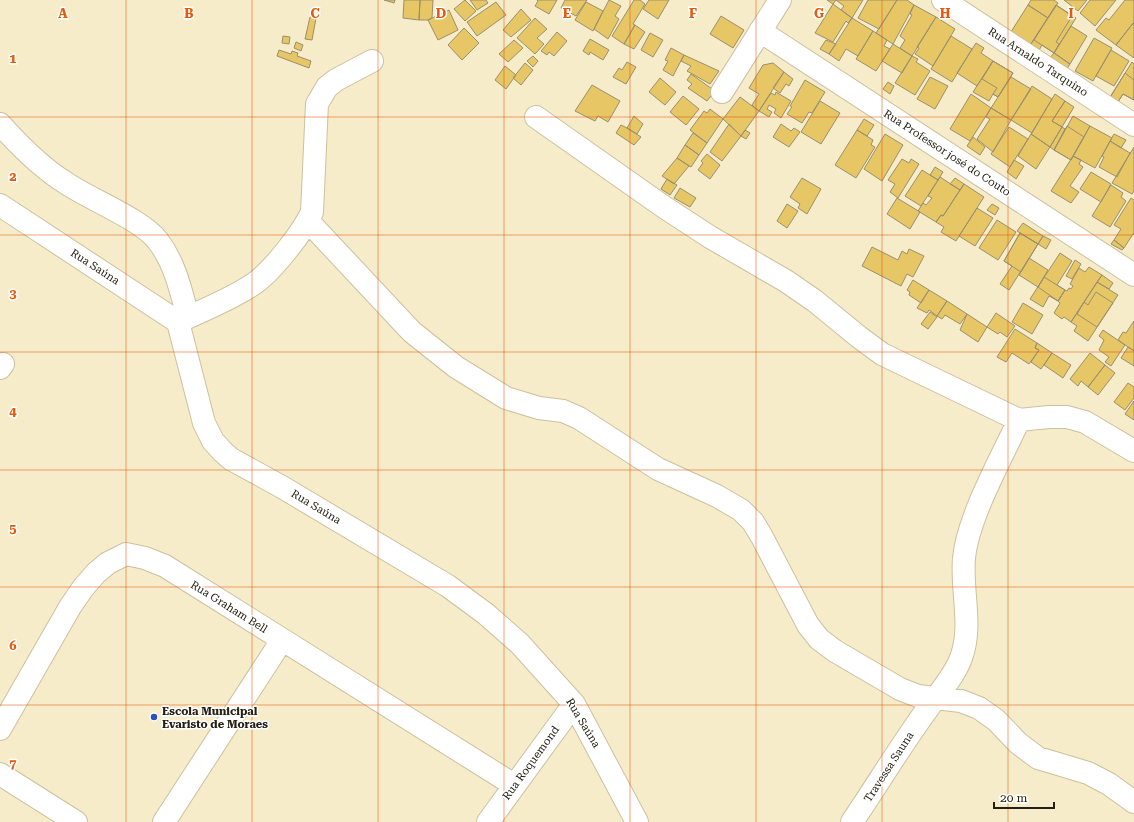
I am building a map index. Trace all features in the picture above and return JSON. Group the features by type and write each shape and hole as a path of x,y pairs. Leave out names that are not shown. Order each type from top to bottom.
{"street":[{"path":"722,92 780,0"},
{"name":"Rua Arnaldo Tarquino","path":"943,0 1134,125"},
{"name":"Rua Professor josé do Couto","path":"760,31 1134,274"},
{"path":"0,124 37,160 65,183 142,227 157,240 169,256 175,271 183,319 255,283 272,267 308,221 312,212 317,104 327,87 336,80 372,61"},
{"path":"536,118 664,207 710,237 786,280 882,354 1018,420 1066,417 1086,422 1134,450"},
{"name":"Rua Saúna","path":"0,205 183,319 204,423 213,441 223,452 448,586 486,614 520,644 574,704 637,822"},
{"path":"308,221 412,332 456,367 506,398 539,408 563,411 579,418 658,470 717,496 741,510 753,522 762,537 808,625 819,639 835,651 900,689 918,696 930,705 961,701 979,708 996,720 1018,743 1038,758 1088,773 1109,784 1134,802"},
{"name":"Travessa Sauna","path":"852,822 930,705 950,678 961,658 966,620 964,560 966,542 994,472 1018,420"},
{"name":"Rua Graham Bell","path":"0,729 70,607 96,573 126,554 145,558 165,566 514,785"},
{"path":"164,822 282,640"},
{"name":"Rua Roquemond","path":"488,822 574,704"},
{"path":"0,774 76,822"}],"building":[{"path":"384,0 395,0 394,3"},
{"path":"404,0 420,0 419,20 403,18"},
{"path":"420,0 433,0 432,18 428,20 419,20"},
{"path":"465,0 476,11 465,21 454,9"},
{"path":"470,0 486,0 488,3 477,10"},
{"path":"537,0 557,0 549,14 535,6 538,1"},
{"path":"565,0 587,0 576,16 561,8"},
{"path":"609,0 621,6 615,16 619,19 608,39 594,29"},
{"path":"634,0 640,0 645,4 633,24 635,25 624,44 612,36"},
{"path":"649,0 669,0 658,19 643,9"},
{"path":"827,0 836,0 833,4"},
{"path":"836,0 863,0 852,18 841,10 844,6"},
{"path":"868,0 897,0 879,29 858,18"},
{"path":"897,0 907,0 914,5 893,44 876,33"},
{"path":"1031,0 1054,0 1058,3 1048,18 1028,5"},
{"path":"1064,0 1087,0 1078,11"},
{"path":"1090,0 1116,0 1095,26 1080,13"},
{"path":"1125,0 1134,0 1134,22 1116,45 1096,30 1106,18 1109,20"},
{"path":"496,2 506,15 477,36 467,22"},
{"path":"586,2 603,11 593,31 575,20"},
{"path":"833,4 852,18 848,23 846,21 833,42 815,33"},
{"path":"914,5 936,17 912,56 900,48 905,40 900,36 912,15 910,14"},
{"path":"1028,5 1048,18 1029,47 1009,35"},
{"path":"1056,5 1072,16 1056,42 1059,44 1054,53 1034,40"},
{"path":"1056,5 1076,18 1054,53 1042,45 1038,52 1029,47"},
{"path":"521,9 531,20 511,37 503,30"},
{"path":"449,10 458,30 438,40 428,20"},
{"path":"721,16 744,30 733,48 710,34"},
{"path":"310,17 316,18 312,40 305,39"},
{"path":"936,17 955,29 933,66 915,54 919,48 917,47"},
{"path":"535,18 547,29 537,38 544,44 535,54 517,38"},
{"path":"852,18 873,31 858,56 846,49 839,61 829,54"},
{"path":"1134,22 1134,58 1116,45"},
{"path":"635,25 645,32 634,49 624,44"},
{"path":"1071,26 1087,36 1070,64 1054,53"},
{"path":"464,28 479,43 462,60 448,45"},
{"path":"873,31 887,40 884,46 890,49 876,71 856,59"},
{"path":"557,32 567,41 554,56 549,52 547,55 541,51"},
{"path":"650,33 663,40 653,57 641,50"},
{"path":"283,36 290,37 289,44 282,43"},
{"path":"951,36 972,49 952,82 931,69"},
{"path":"1094,38 1112,48 1093,81 1075,71"},
{"path":"590,39 609,50 603,60 590,52 589,55 583,51"},
{"path":"514,40 523,48 508,62 499,54"},
{"path":"826,40 836,44 829,54 820,49"},
{"path":"296,42 303,45 301,51 294,48"},
{"path":"976,43 984,48 981,53 993,61 977,86 957,73"},
{"path":"893,44 912,56 902,73 882,61"},
{"path":"671,48 684,55 673,76 663,70 668,61 665,60"},
{"path":"279,50 291,54 292,51 298,53 297,56 311,61 309,68 277,56"},
{"path":"1111,50 1129,61 1114,86 1096,76"},
{"path":"1054,53 1070,64 1066,70 1049,59"},
{"path":"684,55 719,71 710,84 687,71 691,66 681,61"},
{"path":"533,56 538,61 533,67 527,61"},
{"path":"912,56 918,59 916,62 930,71 915,95 895,83"},
{"path":"993,61 1013,73 998,97 993,94 989,101 973,92"},
{"path":"993,61 1013,73 998,97 993,94 997,88 982,79"},
{"path":"627,62 636,67 626,84 613,77 619,68 622,70"},
{"path":"1132,62 1134,64 1134,100 1123,94 1116,105 1109,99"},
{"path":"525,63 533,70 521,85 513,78"},
{"path":"773,63 784,72 759,111 752,105 759,94 749,88 763,65"},
{"path":"505,66 516,75 506,89 495,80"},
{"path":"784,72 793,79 789,86 786,84 780,93 773,88"},
{"path":"1125,73 1134,80 1134,100 1123,94 1116,105 1109,99"},
{"path":"691,74 715,91 707,101 688,88 692,84 687,80"},
{"path":"930,77 948,86 935,109 917,99"},
{"path":"1011,77 1031,89 1011,120 991,108"},
{"path":"660,78 676,92 665,105 649,92"},
{"path":"805,80 825,92 812,113 809,112 802,123 787,114"},
{"path":"888,82 894,86 890,94 883,89"},
{"path":"592,85 620,101 608,122 598,116 595,121 575,111"},
{"path":"1032,86 1052,99 1032,133 1011,120"},
{"path":"776,92 791,101 781,118 774,113 776,109 769,105 767,109 772,112 769,117 759,111 771,93 775,95"},
{"path":"971,94 991,108 970,141 950,129"},
{"path":"1055,94 1065,101 1052,121 1062,127 1050,147 1031,134"},
{"path":"683,96 699,109 686,125 670,112"},
{"path":"740,97 759,111 741,136 723,119"},
{"path":"820,101 840,113 821,144 801,132"},
{"path":"1065,101 1074,107 1062,127 1052,121"},
{"path":"991,108 1011,120 993,152 977,139 990,119 986,117"},
{"path":"710,109 723,119 707,143 690,130 704,111 707,113"},
{"path":"634,116 643,124 637,134 627,128"},
{"path":"1073,116 1090,126 1071,160 1054,150"},
{"path":"864,119 874,125 867,136 857,130"},
{"path":"729,124 741,136 722,161 710,152"},
{"path":"781,124 791,131 794,128 800,132 789,147 773,137"},
{"path":"621,125 641,137 634,145 616,133"},
{"path":"1067,126 1084,137 1071,160 1054,150"},
{"path":"1090,126 1112,138 1095,168 1073,156"},
{"path":"1009,127 1028,139 1010,167 991,154"},
{"path":"1062,127 1065,129 1054,150 1050,147"},
{"path":"745,130 750,133 746,139 741,136"},
{"path":"857,130 873,140 871,145 875,147 856,178 835,165"},
{"path":"693,133 707,143 699,155 685,145"},
{"path":"885,134 903,145 882,181 864,169"},
{"path":"1031,134 1050,147 1036,169 1018,156"},
{"path":"1114,134 1126,140 1121,148 1110,141"},
{"path":"973,137 985,147 980,155 967,146"},
{"path":"1110,141 1130,153 1117,177 1099,167 1104,157 1102,156"},
{"path":"685,145 699,155 691,167 677,158"},
{"path":"1134,147 1134,191 1132,194 1112,183"},
{"path":"707,154 720,165 710,179 698,170 703,163 701,161"},
{"path":"1073,156 1081,160 1079,164 1083,167 1070,186 1079,192 1071,203 1051,191"},
{"path":"677,158 689,166 674,184 662,176"},
{"path":"902,159 909,163 911,159 919,164 898,198 890,192 895,184 888,180"},
{"path":"1014,160 1024,166 1016,179 1007,172"},
{"path":"935,167 943,172 938,180 930,175"},
{"path":"922,170 938,180 921,206 905,196"},
{"path":"1091,172 1111,184 1101,202 1080,189"},
{"path":"940,177 960,190 943,216 941,215 936,222 918,211 923,203 926,205 932,198 928,196"},
{"path":"802,178 821,189 807,214 798,208 800,204 790,197"},
{"path":"955,178 964,184 960,190 950,184"},
{"path":"667,179 677,185 670,195 661,189"},
{"path":"964,184 984,197 956,241 941,232 944,227 936,222 941,215 943,216"},
{"path":"1111,185 1123,193 1121,197 1126,201 1110,227 1092,216"},
{"path":"680,188 696,198 690,207 674,198"},
{"path":"897,198 920,212 910,229 887,214"},
{"path":"1131,198 1134,200 1134,235 1133,234 1124,248 1114,240 1121,229 1114,225"},
{"path":"787,204 798,211 787,228 777,221"},
{"path":"992,204 999,208 995,215 987,210"},
{"path":"977,208 993,218 975,246 959,236"},
{"path":"997,220 1016,232 998,260 979,248"},
{"path":"1023,223 1043,236 1038,244 1017,231"},
{"path":"1020,233 1038,244 1021,272 1004,261"},
{"path":"1020,233 1038,244 1009,290 1000,284 1012,266 1004,261"},
{"path":"1043,236 1051,240 1046,249 1038,244"},
{"path":"1114,240 1124,248 1122,250 1111,244"},
{"path":"872,247 898,260 902,251 907,254 909,249 924,256 913,277 907,274 901,286 862,266"},
{"path":"1060,253 1072,261 1057,285 1065,290 1058,301 1049,296 1043,307 1030,299"},
{"path":"1029,258 1048,270 1038,287 1019,275"},
{"path":"1075,260 1081,264 1072,279 1066,276"},
{"path":"1089,267 1102,275 1071,322 1064,317 1062,319 1054,313 1060,303 1058,301 1065,290 1067,291 1069,288 1071,289 1073,286 1070,284 1079,268 1085,272"},
{"path":"1102,275 1113,283 1109,289 1097,282"},
{"path":"1044,277 1065,290 1058,301 1038,287"},
{"path":"913,280 929,290 921,303 909,295 910,292 907,290"},
{"path":"1097,282 1118,295 1088,341 1074,331 1077,326 1071,322"},
{"path":"929,290 947,301 937,316 929,310 927,313 917,308"},
{"path":"1096,292 1113,303 1097,327 1077,314 1084,302 1088,305"},
{"path":"947,301 967,314 960,324 945,315 942,319 937,316"},
{"path":"1023,303 1043,315 1032,334 1012,322"},
{"path":"930,312 937,317 928,329 921,324"},
{"path":"996,313 1015,326 1007,337 1000,332 998,334 987,327"},
{"path":"967,314 987,327 978,342 960,330"},
{"path":"1134,321 1134,351 1118,340 1123,332 1126,333"},
{"path":"1015,329 1037,343 1035,348 1039,350 1029,364 1012,353 1006,362 997,357"},
{"path":"1103,330 1125,345 1111,366 1105,362 1109,357 1099,350 1104,340 1099,336"},
{"path":"1037,343 1052,353 1041,369 1031,362 1039,350 1035,348"},
{"path":"1128,347 1134,351 1134,366 1121,358"},
{"path":"1052,353 1071,365 1063,378 1044,365"},
{"path":"1090,353 1105,365 1088,387 1081,381 1078,386 1070,379"},
{"path":"1105,365 1115,373 1098,395 1088,387"},
{"path":"1128,383 1134,387 1134,398 1125,410 1114,402"},
{"path":"1134,401 1134,420 1125,414"}],"place":[{"name":"Escola Municipal Evaristo de Moraes","path":"154,717"}]}
